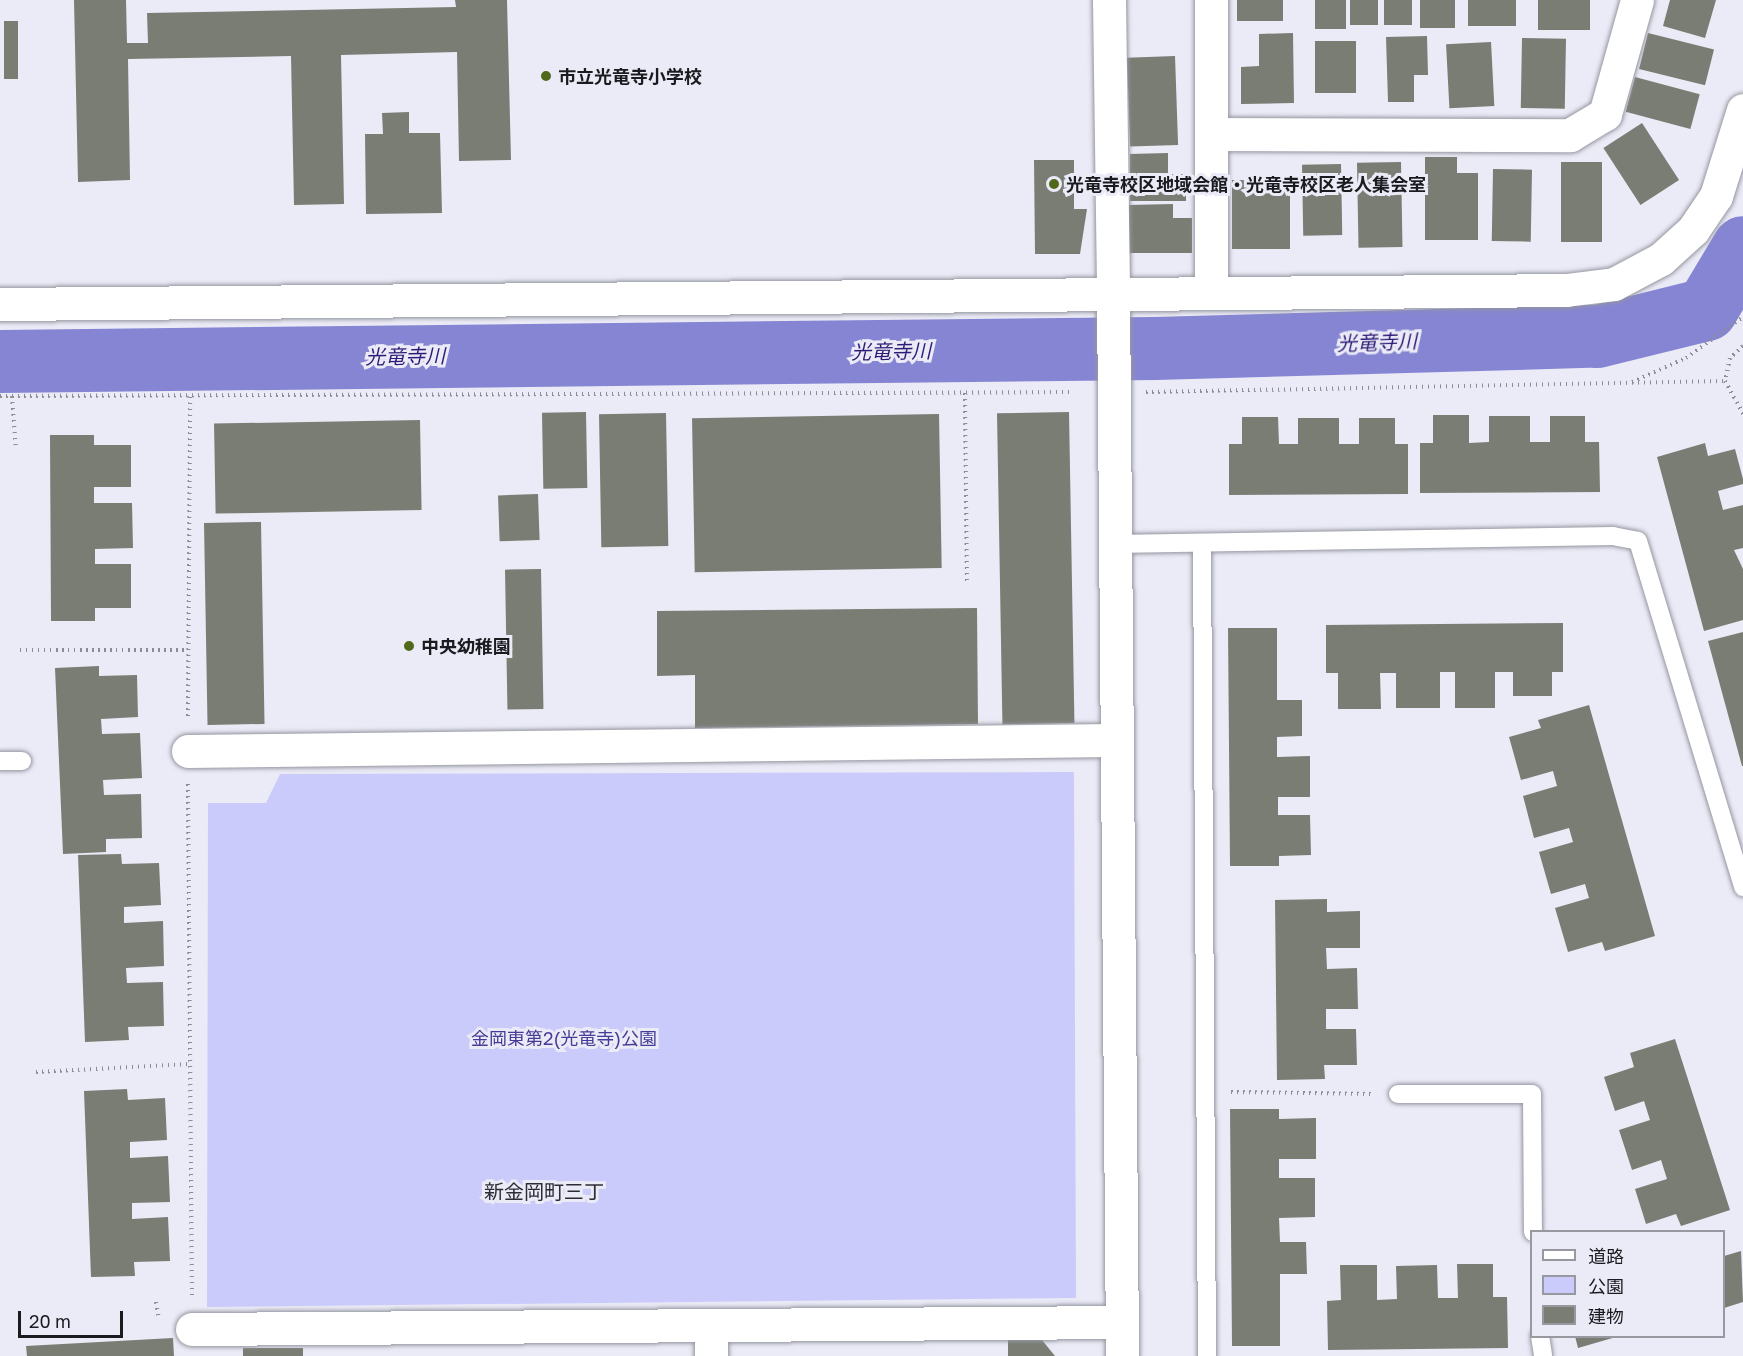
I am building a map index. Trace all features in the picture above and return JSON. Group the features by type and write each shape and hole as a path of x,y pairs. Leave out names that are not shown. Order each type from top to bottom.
{"street":[{"path":"1109,0 1112,328 1125,384 1113,544 1122,1356"},
{"path":"1211,0 1211,292"},
{"path":"1212,134 1570,135 1605,114 1636,0"},
{"path":"0,304 1566,290 1614,284 1661,259 1693,230 1716,196 1743,110"},
{"path":"188,751 1114,740"},
{"path":"192,1329 711,1341 1121,1322"}],"lane":[{"path":"1113,544 1613,536 1638,541 1743,887"},
{"path":"1202,543 1207,1356"},
{"path":"0,761 22,761"},
{"path":"1398,1094 1532,1094 1533,1230"},
{"path":"1540,1338 1543,1356"}],"path":[{"path":"1629,384 1686,358 1743,317"},
{"path":"1743,346 1730,358 1725,381 1743,414"},
{"path":"1125,384 1629,384 1725,381"},
{"path":"0,396 1070,392"},
{"path":"965,393 967,585"},
{"path":"12,396 16,449"},
{"path":"190,396 188,751 192,1329"},
{"path":"20,650 188,651"},
{"path":"36,1072 189,1064"},
{"path":"1206,1092 1398,1094"}],"green space":[{"name":"金岡東第2(光竜寺)公園","path":"1074,772 1076,1298 207,1307 208,803 266,803 280,774"}],"building":[{"path":"74,0 126,0 127,43 148,43 147,13 456,7 455,0 507,0 511,160 459,161 457,52 341,55 344,204 294,205 291,56 128,59 130,180 78,182"},
{"path":"1237,0 1283,0 1283,21 1237,21"},
{"path":"1315,0 1346,0 1346,29 1315,29"},
{"path":"1350,0 1378,0 1378,25 1350,25"},
{"path":"1384,0 1412,0 1412,25 1384,25"},
{"path":"1420,0 1455,0 1455,28 1420,28"},
{"path":"1468,0 1516,0 1516,26 1468,26"},
{"path":"1538,0 1590,0 1590,30 1538,30"},
{"path":"1670,0 1716,0 1705,38 1663,26"},
{"path":"4,21 18,21 18,79 4,79"},
{"path":"1293,33 1294,103 1241,104 1241,67 1259,66 1259,34"},
{"path":"1648,33 1714,49 1705,85 1639,69"},
{"path":"1427,36 1428,75 1414,75 1414,102 1388,102 1386,37"},
{"path":"1522,38 1566,39 1565,109 1521,108"},
{"path":"1315,41 1356,41 1356,93 1315,93"},
{"path":"1491,42 1494,106 1449,108 1446,44"},
{"path":"1175,56 1178,145 1130,147 1127,58"},
{"path":"1635,77 1700,94 1690,129 1626,112"},
{"path":"409,112 409,133 440,133 442,213 366,214 365,134 383,134 382,113"},
{"path":"1642,123 1679,180 1640,205 1603,148"},
{"path":"1168,153 1168,174 1186,174 1186,201 1130,201 1130,154"},
{"path":"1425,157 1457,157 1457,173 1478,173 1478,240 1425,240"},
{"name":"光竜寺校区地域会館・光竜寺校区老人集会室","path":"1034,160 1074,160 1074,209 1087,209 1080,254 1035,254"},
{"path":"1401,162 1402,247 1358,248 1357,163"},
{"path":"1561,162 1602,162 1602,242 1561,242"},
{"path":"1341,164 1342,235 1303,236 1302,165"},
{"path":"1493,169 1532,170 1531,242 1492,241"},
{"path":"1232,180 1290,180 1290,249 1232,249"},
{"path":"1173,204 1173,218 1192,218 1192,253 1128,253 1128,205"},
{"path":"586,412 587,488 543,489 542,413"},
{"path":"1069,412 1074,723 1002,724 997,413"},
{"path":"666,413 668,546 601,547 599,414"},
{"path":"939,414 942,568 695,572 692,418"},
{"path":"1433,415 1469,415 1469,443 1489,442 1489,416 1530,416 1530,442 1550,442 1550,416 1585,416 1585,442 1599,442 1600,492 1420,493 1420,443 1433,443"},
{"path":"1242,417 1278,417 1279,444 1298,444 1298,418 1339,418 1339,444 1359,444 1359,418 1395,418 1395,444 1408,444 1408,494 1229,495 1229,444 1242,444"},
{"path":"420,420 422,510 216,514 214,424"},
{"path":"50,435 94,435 94,445 131,445 131,487 94,487 94,503 132,503 133,548 95,549 95,564 131,564 131,608 95,608 95,621 51,621"},
{"path":"1705,443 1708,456 1735,449 1743,479 1743,484 1718,491 1723,510 1743,505 1743,548 1734,550 1743,569 1743,620 1704,631 1657,457"},
{"path":"538,494 540,540 500,541 498,495"},
{"path":"261,522 265,724 208,725 204,523"},
{"path":"541,569 543,709 507,710 505,570"},
{"path":"977,608 978,724 695,728 695,675 657,676 657,611"},
{"path":"1563,623 1563,672 1552,672 1552,696 1513,696 1513,672 1495,672 1495,708 1455,708 1455,672 1440,672 1440,708 1396,708 1396,673 1380,673 1381,709 1338,709 1338,673 1326,673 1326,625"},
{"path":"1228,628 1277,628 1277,700 1302,700 1302,736 1277,737 1277,757 1310,756 1310,797 1278,797 1278,815 1310,815 1311,855 1279,856 1279,866 1230,866"},
{"path":"1743,632 1743,766 1742,766 1708,641"},
{"path":"99,666 99,676 137,675 138,717 101,719 102,734 140,733 142,778 103,780 104,795 141,794 142,838 106,839 106,852 63,854 55,668"},
{"path":"1589,705 1655,936 1605,951 1602,942 1568,952 1555,908 1589,898 1585,884 1551,894 1539,852 1573,842 1569,828 1534,838 1523,796 1557,786 1553,771 1521,780 1509,737 1541,728 1538,720"},
{"path":"121,854 122,864 159,863 161,905 124,907 124,923 163,921 164,966 126,968 127,983 163,982 164,1026 128,1027 129,1040 85,1042 78,855"},
{"path":"1327,899 1327,912 1360,911 1360,948 1326,948 1327,969 1357,968 1358,1009 1326,1009 1326,1029 1356,1029 1357,1065 1324,1065 1325,1079 1277,1080 1275,900"},
{"path":"1675,1039 1730,1210 1681,1226 1676,1214 1646,1224 1635,1189 1667,1179 1661,1160 1632,1170 1619,1130 1650,1120 1644,1101 1615,1111 1604,1077 1634,1067 1630,1053"},
{"path":"127,1089 128,1100 165,1098 167,1140 130,1142 130,1158 168,1156 170,1202 132,1203 132,1219 168,1217 170,1261 134,1262 135,1276 91,1277 84,1091"},
{"path":"1230,1109 1279,1109 1279,1119 1316,1118 1316,1159 1279,1159 1279,1178 1315,1178 1315,1217 1279,1218 1280,1242 1306,1242 1307,1274 1280,1274 1280,1346 1232,1346"},
{"path":"1741,1251 1743,1302 1725,1308 1725,1256"},
{"path":"1457,1264 1493,1264 1493,1297 1507,1297 1508,1348 1328,1350 1327,1301 1341,1300 1340,1265 1377,1265 1377,1300 1397,1299 1396,1266 1437,1265 1438,1298 1458,1298"},
{"path":"173,1338 174,1356 27,1356 26,1346"},
{"path":"1576,1338 1613,1338 1578,1348"},
{"path":"1008,1340 1042,1340 1055,1356 1008,1356"},
{"path":"243,1348 303,1348 303,1356 243,1356"}],"waterway":[{"name":"光竜寺川","path":"0,361 1154,348 1597,336 1706,309 1743,247"}],"place":[{"name":"市立光竜寺小学校","path":"546,76"},
{"name":"光竜寺校区地域会館・光竜寺校区老人集会室","path":"1054,184"},
{"name":"中央幼稚園","path":"409,646"}],"district":[{"name":"新金岡町三丁","path":"544,1191"}]}
